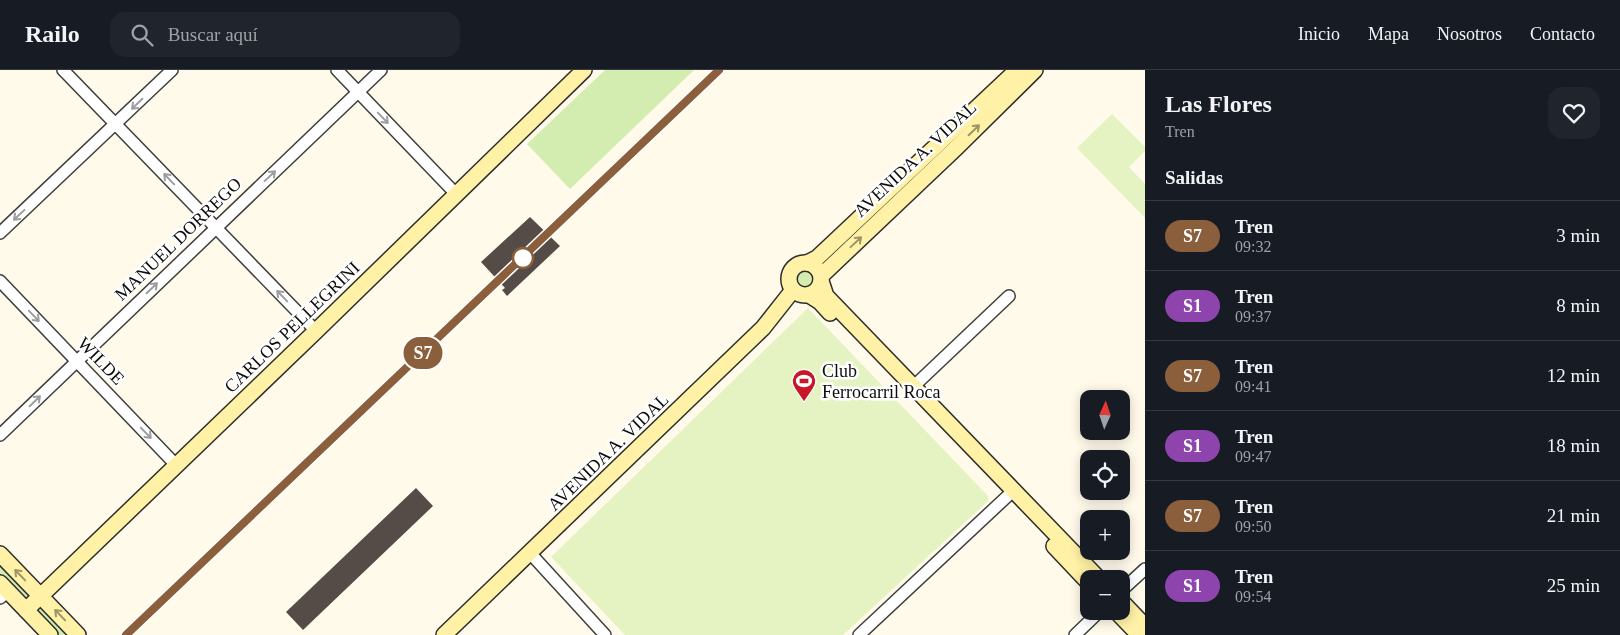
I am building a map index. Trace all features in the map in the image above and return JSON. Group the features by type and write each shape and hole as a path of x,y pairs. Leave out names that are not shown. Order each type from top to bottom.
{"street":[{"path":"63,70 316,330"},
{"path":"0,233 172,70"},
{"path":"337,70 456,194"},
{"name":"MANUEL DORREGO","path":"0,434 381,70"},
{"name":"CARLOS PELLEGRINI","path":"26,610 584,70"},
{"name":"AVENIDA A. VIDAL","path":"821,278 952,142 1017,70"},
{"name":"AVENIDA A. VIDAL","path":"807,263 817,258 1035,70"},
{"path":"911,390 820,302 808,295 793,290 789,281 790,272 798,265 807,263 816,267 826,296 911,390 1010,493 1091,570"},
{"path":"808,295 817,290 821,278"},
{"name":"WILDE","path":"0,281 176,465"},
{"name":"AVENIDA A. VIDAL","path":"444,635 763,328 793,290"},
{"path":"911,390 1009,296"},
{"path":"1010,493 1080,573"},
{"path":"864,634 1010,493"},
{"path":"530,553 605,635"},
{"path":"0,554 78,635"},
{"path":"1130,583 1145,569"},
{"path":"3,591 26,610 50,635"},
{"path":"1130,610 1145,626"},
{"path":"1075,635 1091,620"},
{"path":"1125,620 1139,635"}],"green space":[{"path":"605,70 694,70 570,189 527,144"},
{"path":"1112,114 1145,147 1145,151 1129,167 1145,184 1145,218 1077,148"},
{"path":"806,271 812,273 814,279 812,285 806,287 800,285 798,279 800,273"},
{"name":"Club Ferrocarril Roca","path":"808,308 988,496 988,501 843,635 625,635 551,557"},
{"path":"0,559 33,593 25,600 0,574"},
{"path":"43,605 72,635 58,635 35,612"}],"building":[{"path":"530,217 560,246 507,296 502,290 505,288 481,262"},
{"path":"416,488 433,506 303,630 286,612"}],"railway":[{"path":"126,635 719,70"}],"train":[{"name":"S7","path":"126,635 719,70"}],"place":[{"name":"Club Ferrocarril Roca","path":"804,402"}]}
